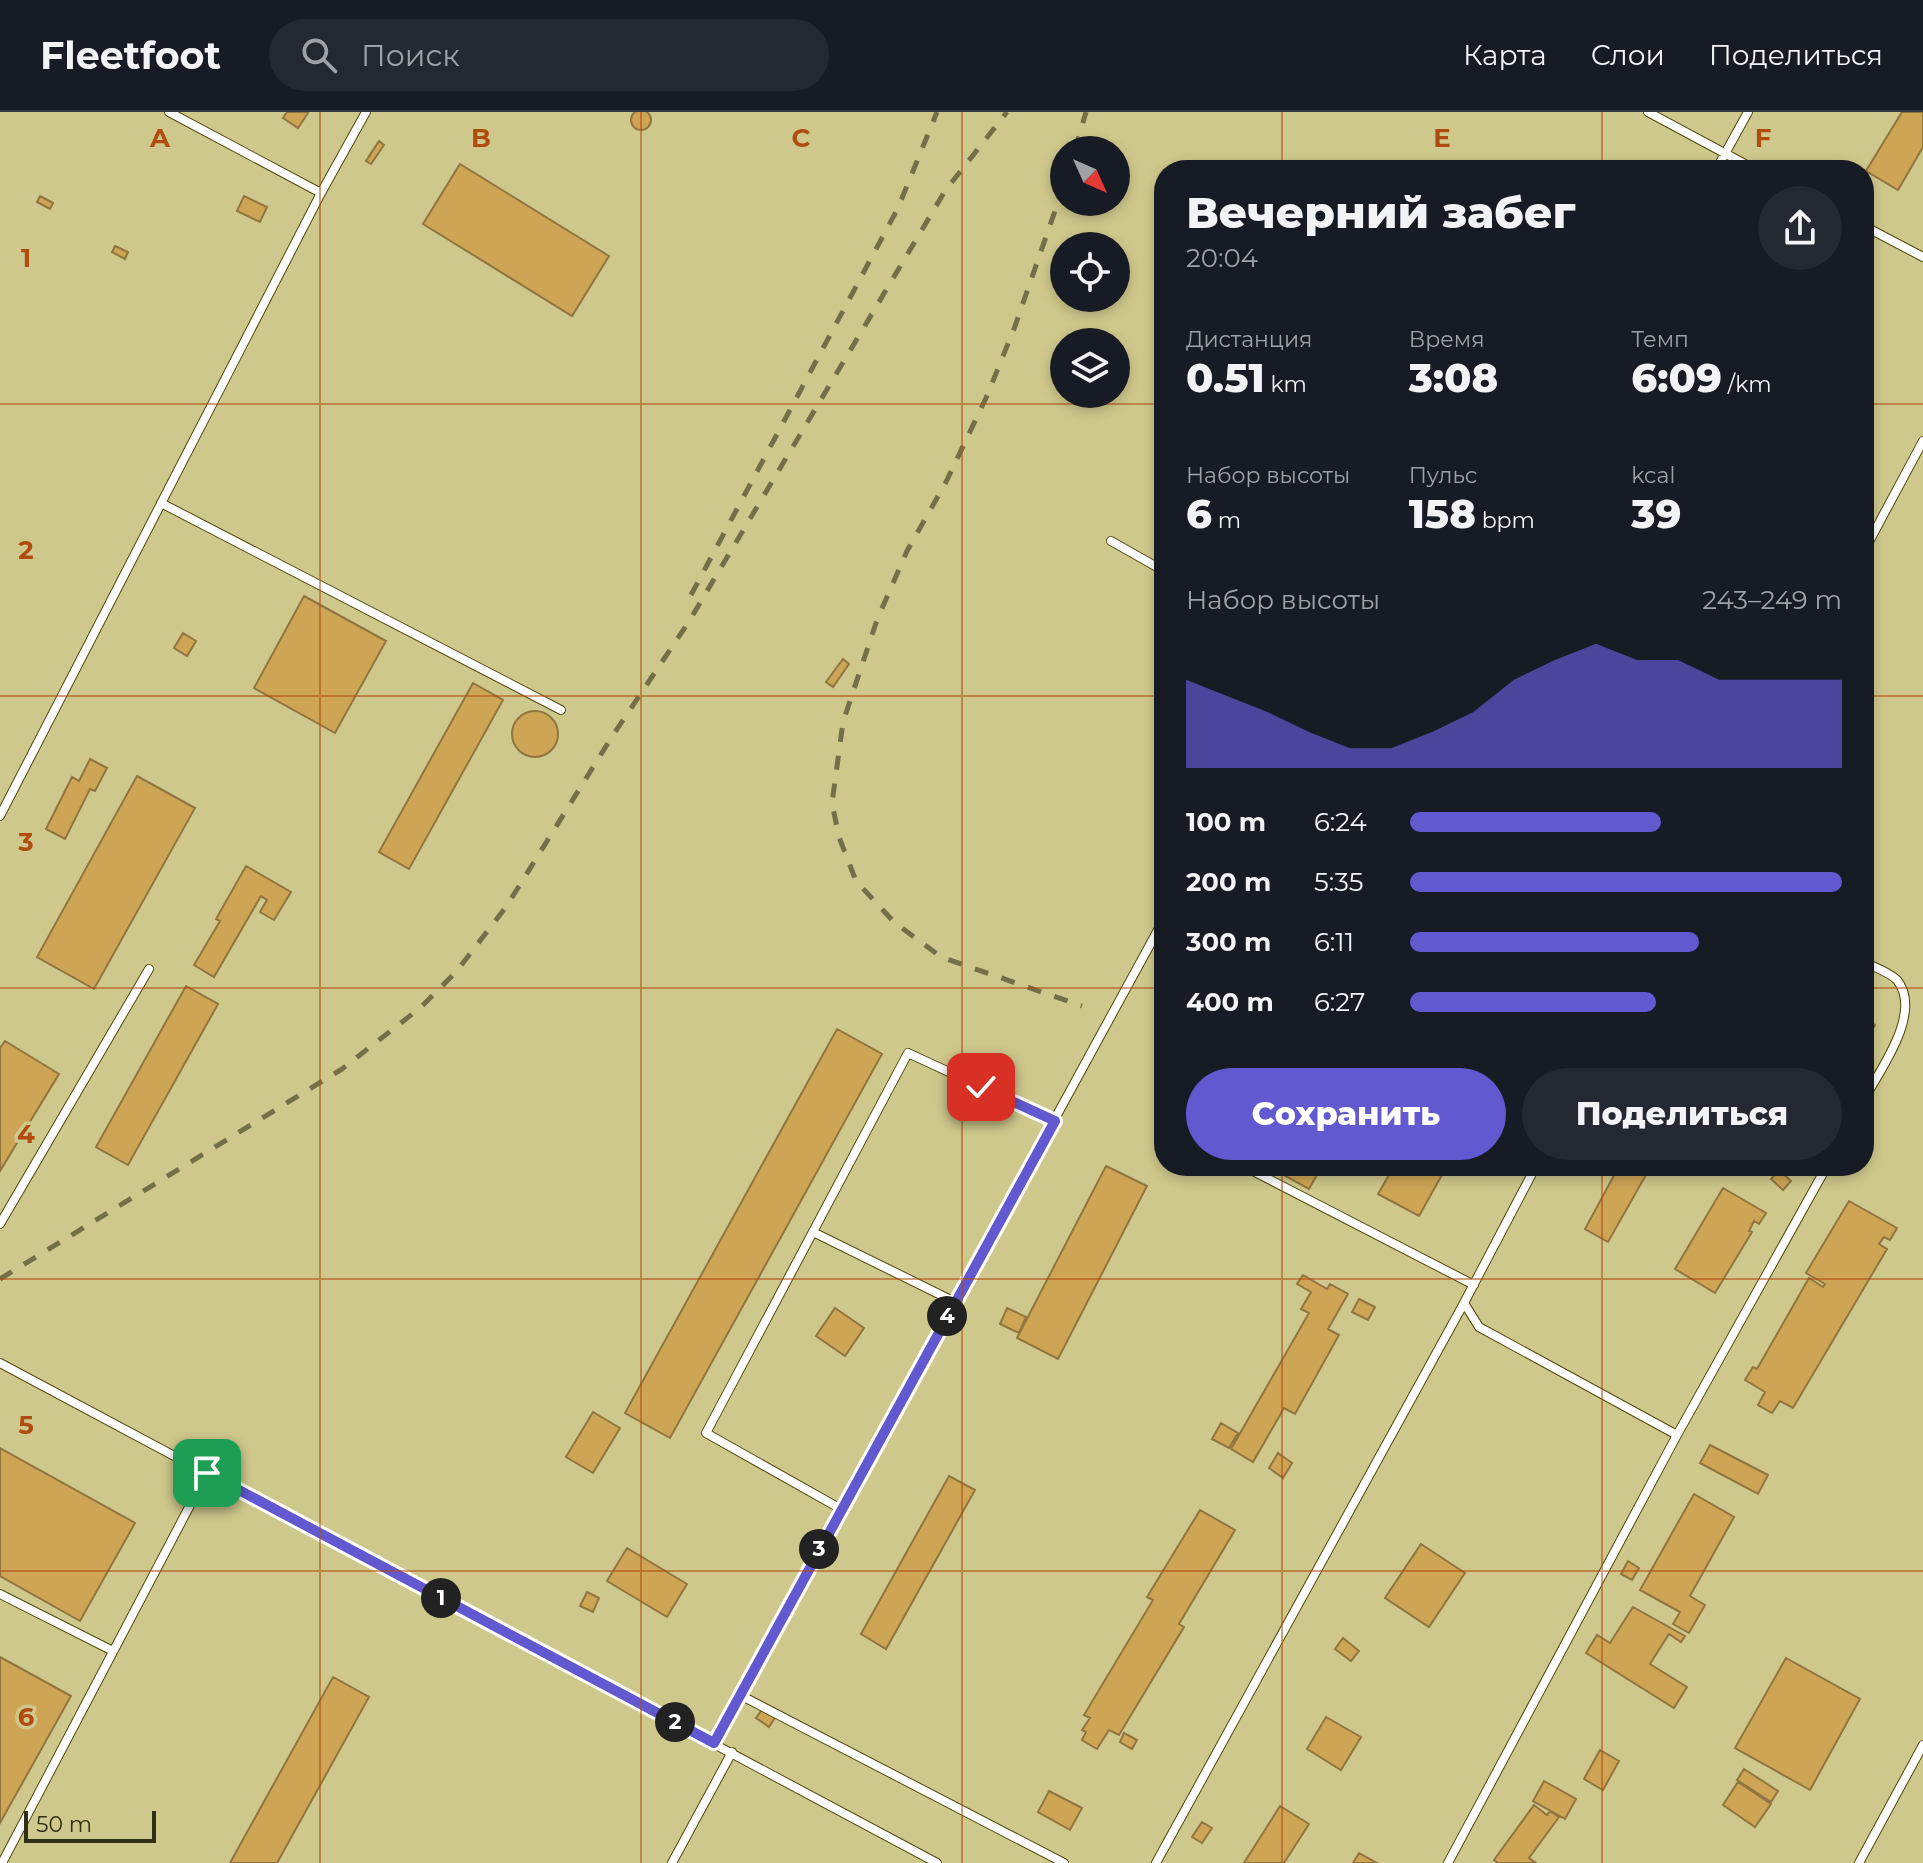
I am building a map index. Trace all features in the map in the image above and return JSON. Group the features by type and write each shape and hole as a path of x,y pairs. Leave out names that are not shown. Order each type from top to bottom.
{"lane":[{"path":"169,112 321,193"},
{"path":"0,816 321,193 366,112"},
{"path":"1648,112 1737,160"},
{"path":"1722,160 1748,112"},
{"path":"1874,231 1923,257"},
{"path":"1874,532 1923,441"},
{"path":"161,503 561,710"},
{"path":"1111,541 1154,565"},
{"path":"714,1743 1154,938"},
{"path":"1874,967 1895,978 1904,990 1908,1011 1897,1040 1874,1081"},
{"path":"0,1224 149,969"},
{"path":"841,1509 706,1433 908,1053 1055,1121"},
{"path":"1263,1176 1474,1285"},
{"path":"1156,1863 1531,1176"},
{"path":"1448,1863 1677,1435 1821,1176"},
{"path":"813,1232 955,1302"},
{"path":"1464,1303 1479,1327 1677,1435"},
{"path":"0,1363 937,1863"},
{"path":"2,1863 207,1473"},
{"path":"0,1594 113,1651"},
{"path":"740,1695 1064,1863"},
{"path":"1859,1863 1923,1745"},
{"path":"672,1863 732,1752"}],"building":[{"path":"641,110 648,113 651,120 648,127 641,130 634,127 631,120 634,113"},
{"path":"287,112 308,113 298,128 283,118"},
{"path":"1902,112 1923,112 1923,147 1898,190 1874,176 1873,160"},
{"path":"379,141 384,145 371,164 366,161"},
{"path":"460,164 609,256 572,316 423,224"},
{"path":"40,196 53,203 50,209 37,202"},
{"path":"244,196 267,207 260,222 237,211"},
{"path":"115,246 128,252 125,259 112,252"},
{"path":"304,596 386,641 335,733 254,688"},
{"path":"183,633 196,641 187,656 174,648"},
{"path":"843,659 849,664 833,687 826,682"},
{"path":"473,683 503,700 409,869 379,852"},
{"path":"535,711 551,718 558,734 551,750 535,757 519,750 512,734 519,718"},
{"path":"90,759 107,768 95,791 90,789 65,839 46,829 72,777 79,781"},
{"path":"137,776 195,808 94,989 37,957"},
{"path":"246,866 291,892 274,920 260,912 267,900 261,896 214,977 194,965 220,921 216,919"},
{"path":"186,986 218,1004 128,1165 96,1147"},
{"path":"837,1029 882,1054 670,1438 625,1413"},
{"path":"5,1041 59,1074 0,1171 0,1048"},
{"path":"1106,1166 1147,1186 1058,1359 1017,1338"},
{"path":"1285,1176 1316,1176 1309,1189"},
{"path":"1388,1176 1441,1176 1419,1216 1378,1194"},
{"path":"1614,1176 1645,1176 1608,1242 1585,1229"},
{"path":"1786,1176 1791,1181 1783,1190 1771,1179"},
{"path":"1723,1188 1766,1213 1759,1224 1754,1221 1749,1231 1752,1232 1715,1293 1675,1269"},
{"path":"1849,1201 1897,1228 1890,1240 1884,1237 1879,1244 1887,1249 1793,1408 1780,1401 1772,1413 1758,1405 1765,1392 1745,1380 1753,1367 1757,1369 1809,1278 1823,1287 1825,1284 1806,1273"},
{"path":"1303,1275 1327,1289 1330,1284 1348,1294 1328,1329 1339,1335 1295,1414 1284,1408 1253,1462 1231,1449 1309,1313 1301,1309 1311,1292 1297,1284"},
{"path":"1359,1299 1375,1307 1368,1320 1352,1312"},
{"path":"835,1308 864,1328 845,1356 816,1336"},
{"path":"1007,1308 1026,1317 1019,1333 1000,1324"},
{"path":"593,1412 620,1428 593,1473 566,1457"},
{"path":"1221,1423 1238,1433 1229,1448 1212,1439"},
{"path":"1710,1445 1768,1475 1758,1494 1700,1463"},
{"path":"0,1448 135,1523 80,1621 0,1576"},
{"path":"1278,1453 1292,1463 1283,1478 1269,1468"},
{"path":"949,1476 975,1490 886,1649 861,1634"},
{"path":"1694,1494 1734,1517 1690,1596 1705,1605 1689,1633 1673,1624 1680,1612 1640,1590"},
{"path":"1200,1510 1235,1530 1179,1624 1184,1627 1119,1735 1109,1730 1097,1749 1082,1740 1086,1732 1082,1730 1090,1718 1084,1715 1153,1600 1147,1597"},
{"path":"1421,1544 1465,1573 1429,1627 1385,1598"},
{"path":"627,1548 687,1584 667,1617 607,1581"},
{"path":"1628,1561 1639,1568 1632,1580 1621,1574"},
{"path":"587,1592 599,1598 593,1612 580,1606"},
{"path":"1633,1607 1685,1636 1681,1642 1669,1634 1650,1664 1687,1687 1674,1708 1586,1653 1597,1635 1610,1643"},
{"path":"1343,1638 1359,1651 1351,1661 1335,1649"},
{"path":"0,1657 71,1696 0,1823"},
{"path":"1786,1658 1860,1699 1810,1790 1735,1748"},
{"path":"333,1677 369,1697 277,1863 230,1863"},
{"path":"763,1708 776,1716 769,1727 756,1718"},
{"path":"1326,1717 1361,1737 1341,1770 1307,1749"},
{"path":"1124,1733 1137,1740 1132,1749 1120,1742"},
{"path":"1600,1750 1619,1761 1603,1790 1584,1779"},
{"path":"1744,1769 1778,1791 1771,1802 1737,1780"},
{"path":"1544,1781 1576,1799 1565,1819 1533,1801"},
{"path":"1738,1782 1771,1804 1755,1827 1723,1805"},
{"path":"1049,1791 1082,1808 1070,1830 1038,1812"},
{"path":"1534,1805 1547,1815 1550,1811 1559,1817 1529,1858 1536,1863 1498,1863 1494,1860"},
{"path":"1280,1806 1309,1824 1284,1863 1244,1863"},
{"path":"1202,1822 1212,1828 1202,1843 1192,1837"},
{"path":"1359,1853 1377,1863 1353,1863"}],"railway":[{"path":"691,595 898,208 937,112"},
{"path":"0,1279 342,1069 420,1008 456,972 506,907 613,735 688,623 945,191 1007,112"},
{"path":"1079,136 1086,112"},
{"path":"1053,216 986,398 946,482 907,551 877,620 843,722 832,803 839,837 856,881 894,922 941,957 1082,1006"}],"route":[{"path":"207,1473 714,1743 1055,1121 981,1087"}]}
